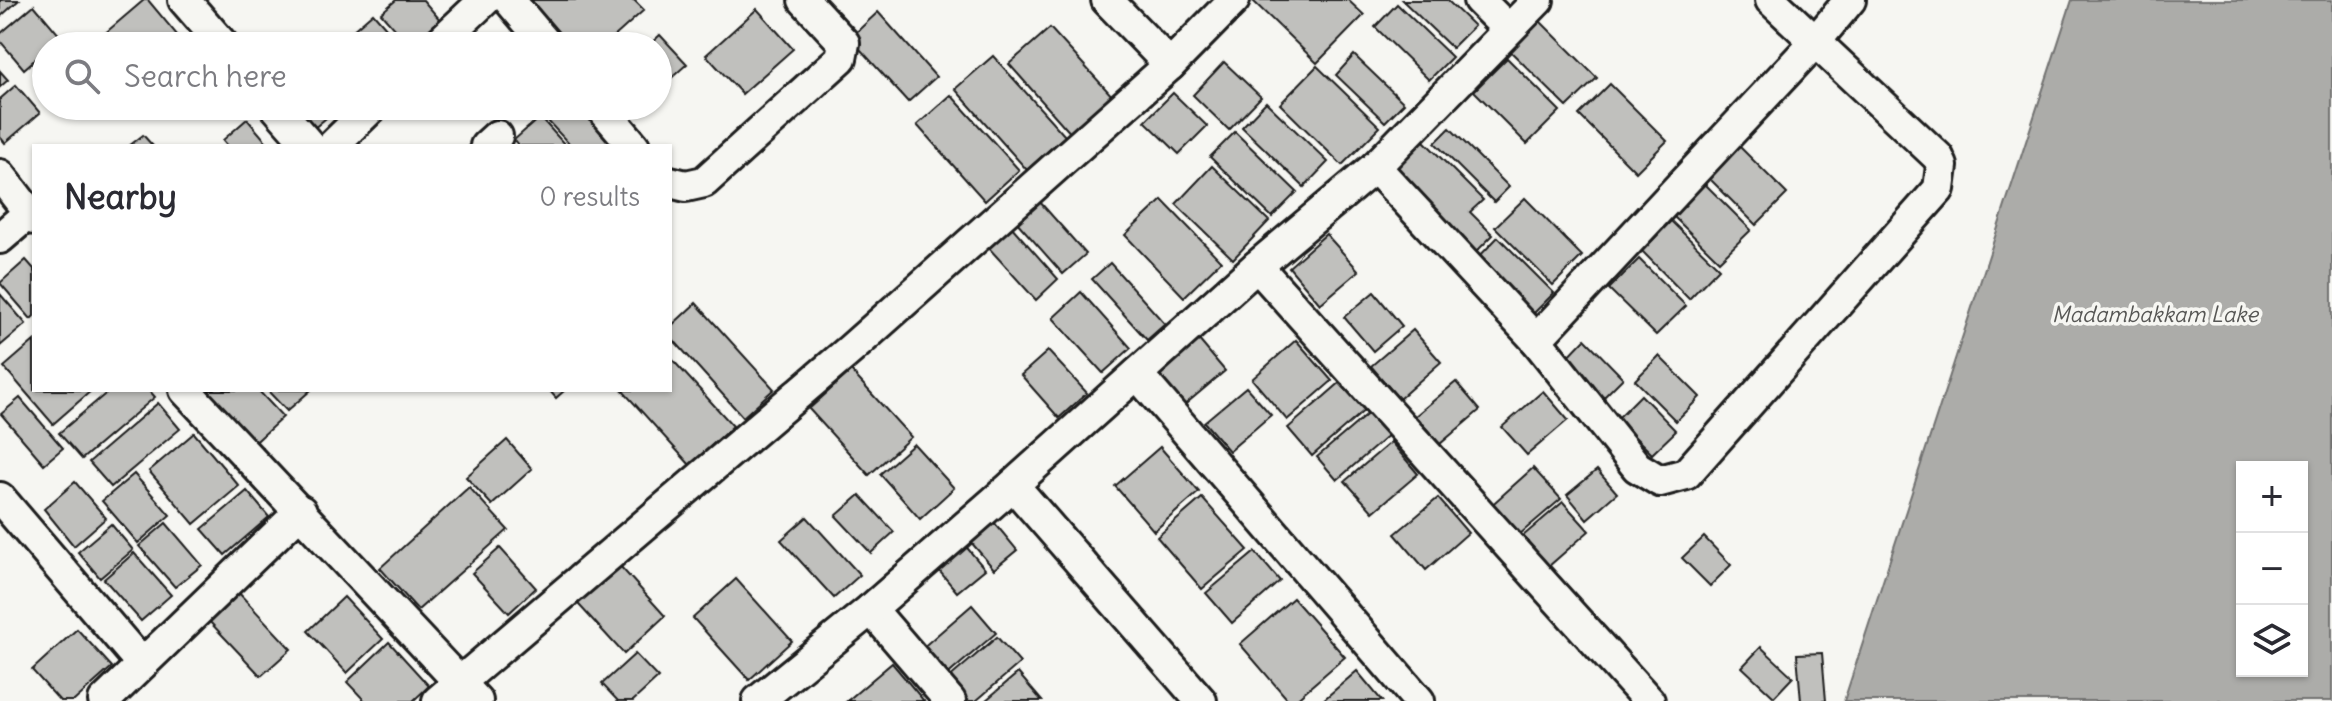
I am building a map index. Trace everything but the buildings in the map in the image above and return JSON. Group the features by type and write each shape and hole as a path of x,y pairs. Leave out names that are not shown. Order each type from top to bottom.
{"street":[{"path":"184,0 212,32"},
{"path":"451,32 485,0"},
{"path":"509,0 536,32"},
{"path":"672,182 686,186 704,182 841,58 844,43 804,0"},
{"path":"1107,0 1170,65"},
{"path":"191,392 301,511 458,694 1170,65 1234,0"},
{"path":"1479,0 1508,29"},
{"path":"758,701 871,609 1257,266 1375,167 1538,0"},
{"path":"1375,167 1536,340 1637,467 1660,481 1686,474 1939,189 1942,166 1938,157 1771,0"},
{"path":"1536,340 1815,42 1850,0"},
{"path":"287,120 308,144"},
{"path":"334,144 359,120"},
{"path":"612,120 632,144"},
{"path":"0,175 32,216 0,238"},
{"path":"1257,266 1649,701"},
{"path":"1137,374 1419,701"},
{"path":"1013,485 1201,701"},
{"path":"0,498 142,664"},
{"path":"104,701 301,511"},
{"path":"871,609 950,701"}],"water":[{"name":"Madambakkam Lake","path":"2072,0 2332,0 2332,701 1844,701"}]}
